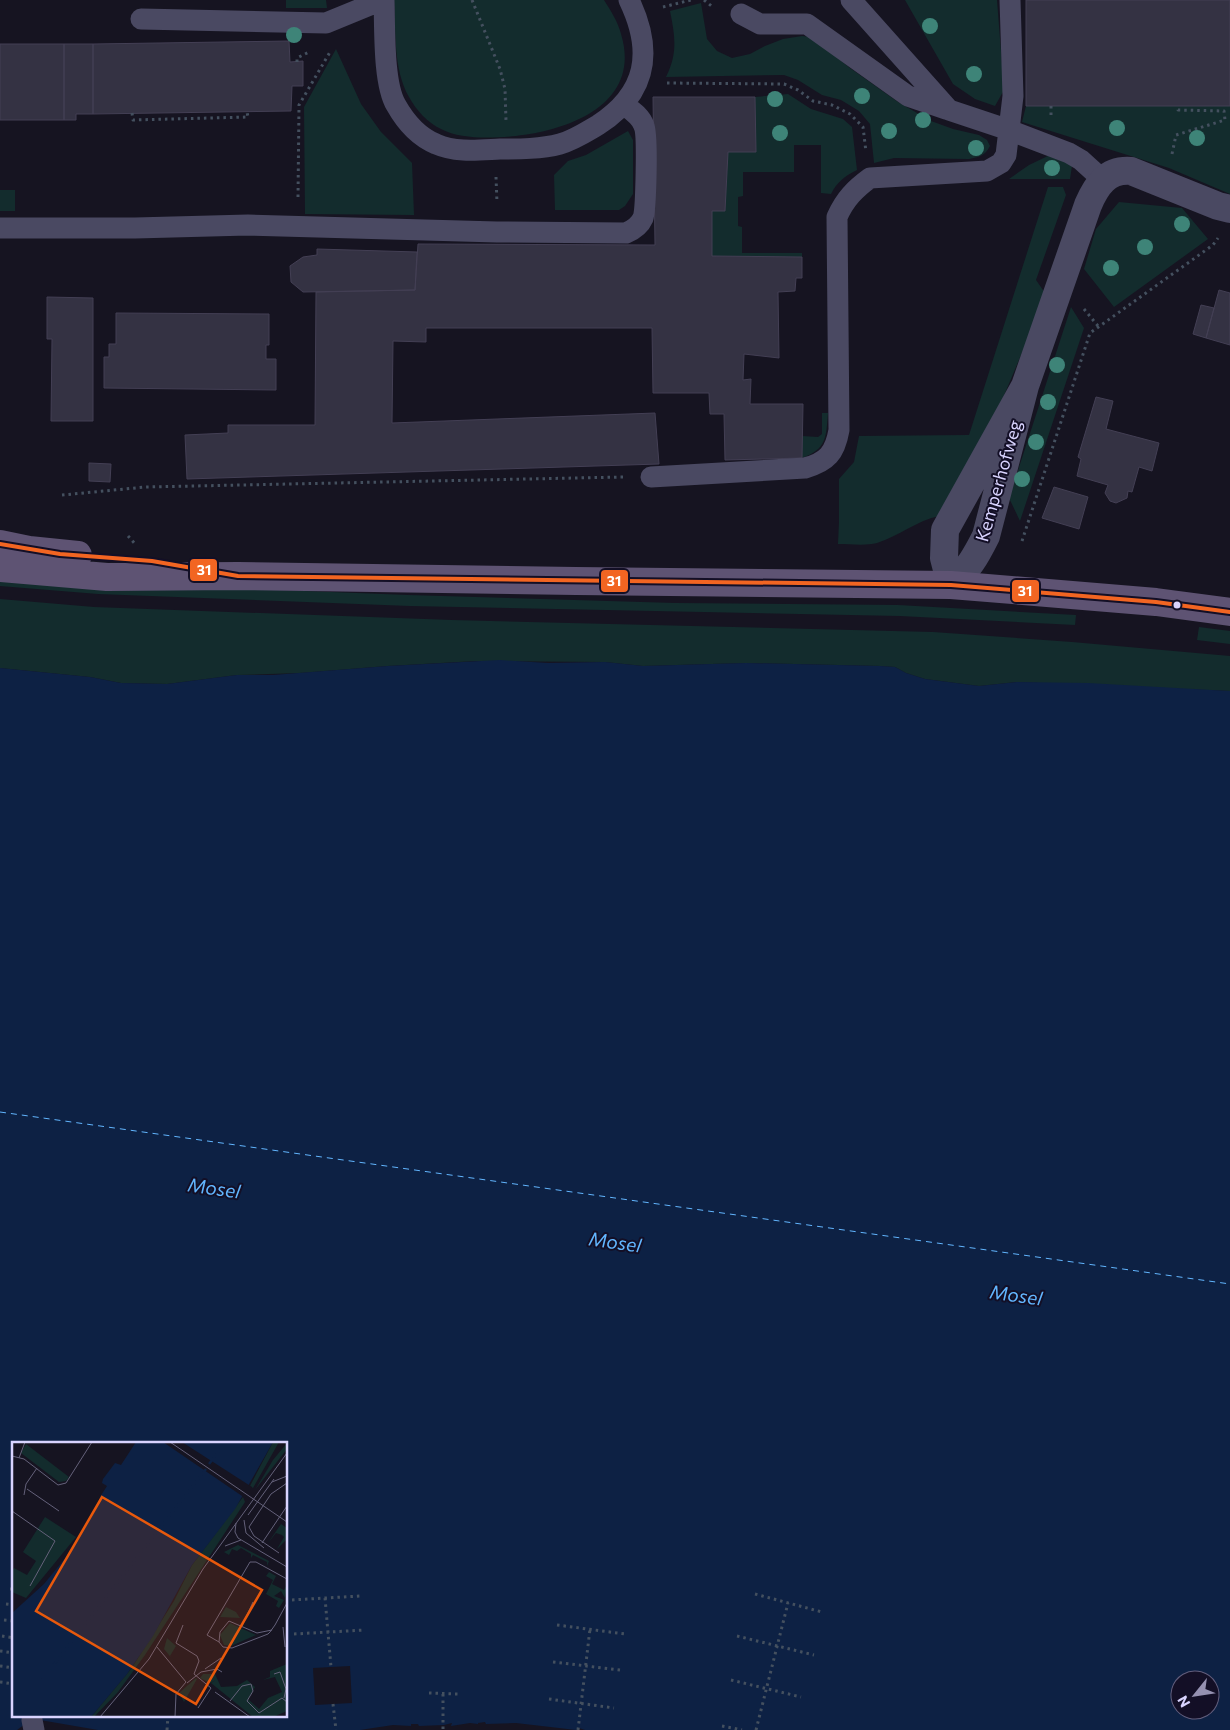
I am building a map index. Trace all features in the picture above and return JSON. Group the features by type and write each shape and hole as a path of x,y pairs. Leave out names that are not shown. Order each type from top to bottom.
{"main road":[{"path":"0,544 60,554 152,561 238,576"},
{"path":"0,568 107,577 238,576 951,585 1147,601 1230,612"}],"street":[{"path":"1103,180 1112,173 1121,170 1130,171 1229,209"},
{"name":"Kemperhofweg","path":"1025,386 945,530 944,558 951,585 967,570 986,536 1025,386 1088,205 1098,185 1103,180"}],"lane":[{"path":"141,19 326,23 383,0 390,92 395,104 419,133 437,145 459,150 534,148 562,144 580,136 602,122 624,104 637,84 643,62 641,34 629,0"},
{"path":"852,0 948,110"},
{"path":"651,476 716,467 805,468 818,464 830,454 836,444 839,430 837,217 843,203 856,188 870,178 987,171 1001,163 1006,156 1013,96 1010,0"},
{"path":"741,14 760,24 808,24 908,96 1009,130 1069,153 1081,160 1103,180"},
{"path":"0,228 298,225 497,232 626,233 637,226 644,215 646,131 640,118 624,104"}],"path":[{"path":"472,0 500,69 505,89 506,127"},
{"path":"663,7 691,0"},
{"path":"298,225 299,105 333,46"},
{"path":"658,83 784,84 798,90 813,101 832,105 850,114 863,127 870,178"},
{"path":"1163,184 1169,168 1176,135 1225,120 1224,112 1178,110 1178,106"},
{"path":"132,113 133,120 248,117 247,112"},
{"path":"496,172 497,232"},
{"path":"1022,541 1090,333 1213,245 1224,225 1229,209"},
{"path":"62,495 146,486 651,476"},
{"path":"128,536 136,545"},
{"path":"755,1594 822,1612"},
{"path":"292,1600 360,1596"},
{"path":"325,1598 331,1667"},
{"path":"756,1730 788,1603"},
{"path":"6,1604 12,1606"},
{"path":"4,1620 12,1621"},
{"path":"557,1625 625,1634"},
{"path":"578,1730 590,1629"},
{"path":"294,1634 364,1630"},
{"path":"2,1636 12,1638"},
{"path":"738,1636 814,1655"},
{"path":"553,1662 620,1670"},
{"path":"731,1680 801,1697"},
{"path":"429,1693 458,1694"},
{"path":"443,1694 443,1730"},
{"path":"549,1698 614,1708"},
{"path":"333,1704 336,1730"},
{"path":"722,1726 742,1730"}],"green space":[{"path":"286,0 326,0 327,8 286,8"},
{"path":"394,0 604,0 621,34 625,58 621,78 612,95 597,109 559,127 537,133 498,137 468,137 449,133 423,116 412,102 404,86 396,50"},
{"path":"905,0 997,0 1004,90 995,106 975,99 953,84"},
{"path":"701,3 707,39 717,51 732,58 750,54 783,39 802,36 811,37 898,102 931,121 953,129 979,135 987,140 990,146 986,152 976,158 894,158 874,163 870,124 859,111 841,100 822,95 798,80 784,75 666,77 674,52 670,11"},
{"path":"336,49 361,104 381,132 412,163 414,215 305,214 304,107"},
{"path":"788,94 811,109 843,119 852,127 857,170 842,180 831,194 821,193 821,145 794,145 794,172 743,172 743,196 738,197 738,226 742,227 742,253 802,253 802,257 712,256 712,211 725,211 728,152 756,152 755,97"},
{"path":"1026,106 1230,106 1230,194 1169,168 1022,122"},
{"path":"628,131 633,140 633,194 625,206 619,210 555,210 554,175 568,161 586,155"},
{"path":"1052,154 1072,166 1070,179 1009,179 1029,165"},
{"path":"1048,187 1063,187 1066,195 1036,280 1045,293 1037,317 992,424 939,516 923,521 877,543 863,545 838,544 839,479 854,462 859,436 969,435"},
{"path":"0,190 15,190 15,211 0,211"},
{"path":"1119,202 1182,208 1208,239 1114,307 1084,269 1096,229"},
{"path":"1071,307 1084,328 1020,521 1009,498"},
{"path":"822,413 828,413 824,441 816,451 802,458 802,436 818,437 822,434"},
{"path":"0,574 98,583 408,595 675,603 898,605 1076,615 1075,625 900,616 410,606 98,594 0,586"},
{"path":"0,599 94,607 452,620 933,632 1072,642 1230,656 1230,691 1017,682 979,686 925,679 895,667 880,666 746,663 643,666 605,662 476,661 300,673 237,675 167,684 121,683 90,677 0,668"},
{"path":"1199,627 1230,631 1230,644 1197,640"}],"water":[{"name":"Mosel","path":"500,660 548,663 605,662 643,666 746,663 895,667 925,679 979,686 1017,682 1088,683 1230,691 1230,1730 585,1730 579,1728 576,1730 516,1723 486,1724 485,1722 451,1726 452,1723 419,1726 418,1724 411,1724 411,1726 393,1725 360,1730 98,1730 40,1720 25,1724 17,1730 0,1730 0,668 90,677 121,683 167,684 237,675 273,675"}],"pier":[{"path":"350,1666 352,1703 315,1705 313,1668"}],"building":[{"path":"1026,0 1230,0 1230,106 1026,106"},
{"path":"289,41 290,62 303,61 303,86 292,86 291,111 93,114 93,44"},
{"path":"0,44 64,44 64,120 0,120"},
{"path":"64,44 93,44 93,114 76,114 76,120 64,120"},
{"path":"653,97 755,97 756,152 728,152 725,211 712,211 712,256 802,257 802,278 796,278 795,291 778,292 779,358 744,354 743,380 751,379 750,404 803,404 802,458 725,460 724,414 710,414 709,393 653,393 652,328 426,328 426,342 393,341 392,423 655,413 659,464 187,479 185,435 228,433 228,425 315,425 316,292 415,290 418,244 655,245"},
{"path":"317,249 417,252 415,290 303,292 291,282 290,266 303,257 317,255"},
{"path":"1219,290 1230,293 1230,345 1206,338"},
{"path":"47,297 93,298 93,421 51,421 52,339 47,339"},
{"path":"1201,305 1214,308 1206,338 1193,334"},
{"path":"116,313 269,314 269,345 266,345 266,359 276,359 276,390 104,388 104,357 109,357 109,344 116,344"},
{"path":"1096,397 1113,401 1106,429 1159,443 1152,471 1139,467 1132,492 1128,491 1127,498 1116,503 1110,501 1105,493 1108,485 1077,476 1081,459 1078,457"},
{"path":"89,463 111,464 110,482 89,481"},
{"path":"1054,487 1088,497 1079,529 1042,518"}],"ferry route":[{"path":"0,1112 1230,1284"}],"transit line":[{"name":"31","path":"0,544 60,554 152,561 238,576 951,585 1156,602 1230,612"}]}
